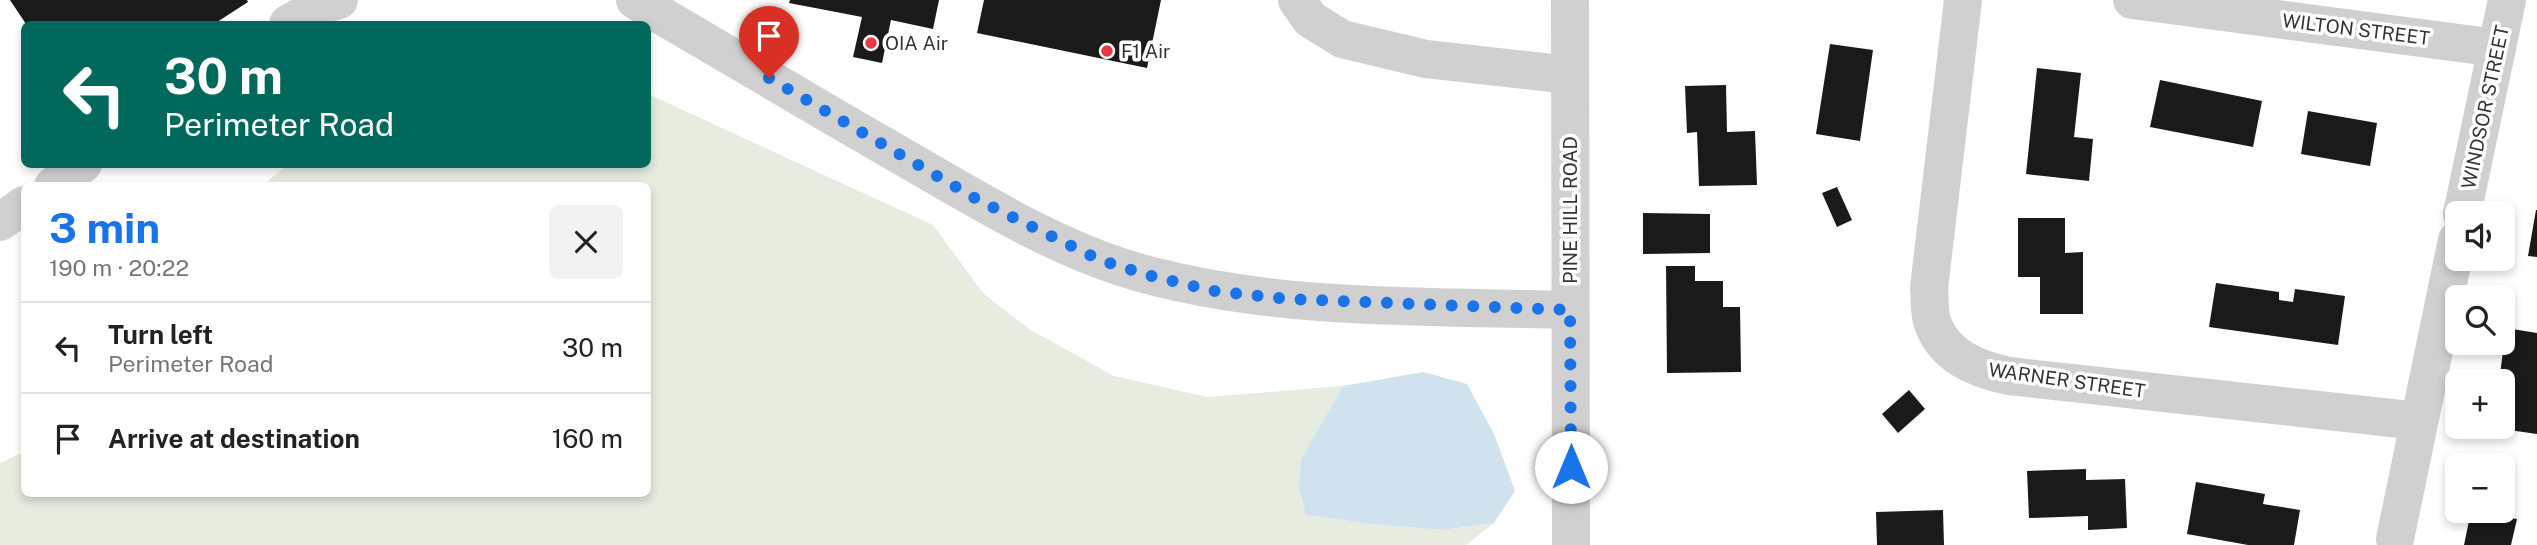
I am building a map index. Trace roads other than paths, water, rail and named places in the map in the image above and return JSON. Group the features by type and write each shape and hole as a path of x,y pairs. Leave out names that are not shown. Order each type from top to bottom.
{"street":[{"path":"293,21 317,7 339,0"},
{"path":"635,0 980,201 1042,233 1112,264 1214,291 1288,299 1570,310"},
{"path":"1297,0 1310,19 1342,39 1426,59 1570,75"},
{"name":"PINE HILL ROAD","path":"1570,0 1571,545"},
{"name":"WARNER STREET","path":"1963,0 1929,288 1932,320 1945,345 1961,359 1983,370 2009,376 2419,421"},
{"name":"WILTON STREET","path":"2132,0 2497,47"},
{"name":"WINDSOR STREET","path":"2465,201 2507,0"},
{"path":"58,182 78,168"},
{"path":"0,222 21,207"},
{"path":"2395,539 2450,271"}],"water":[{"path":"1423,372 1467,384 1494,434 1515,491 1494,523 1443,530 1306,515 1299,487 1301,459 1343,386"}],"place":[{"name":"OIA Air","path":"871,43"},
{"name":"F1 Air","path":"1107,51"}]}
